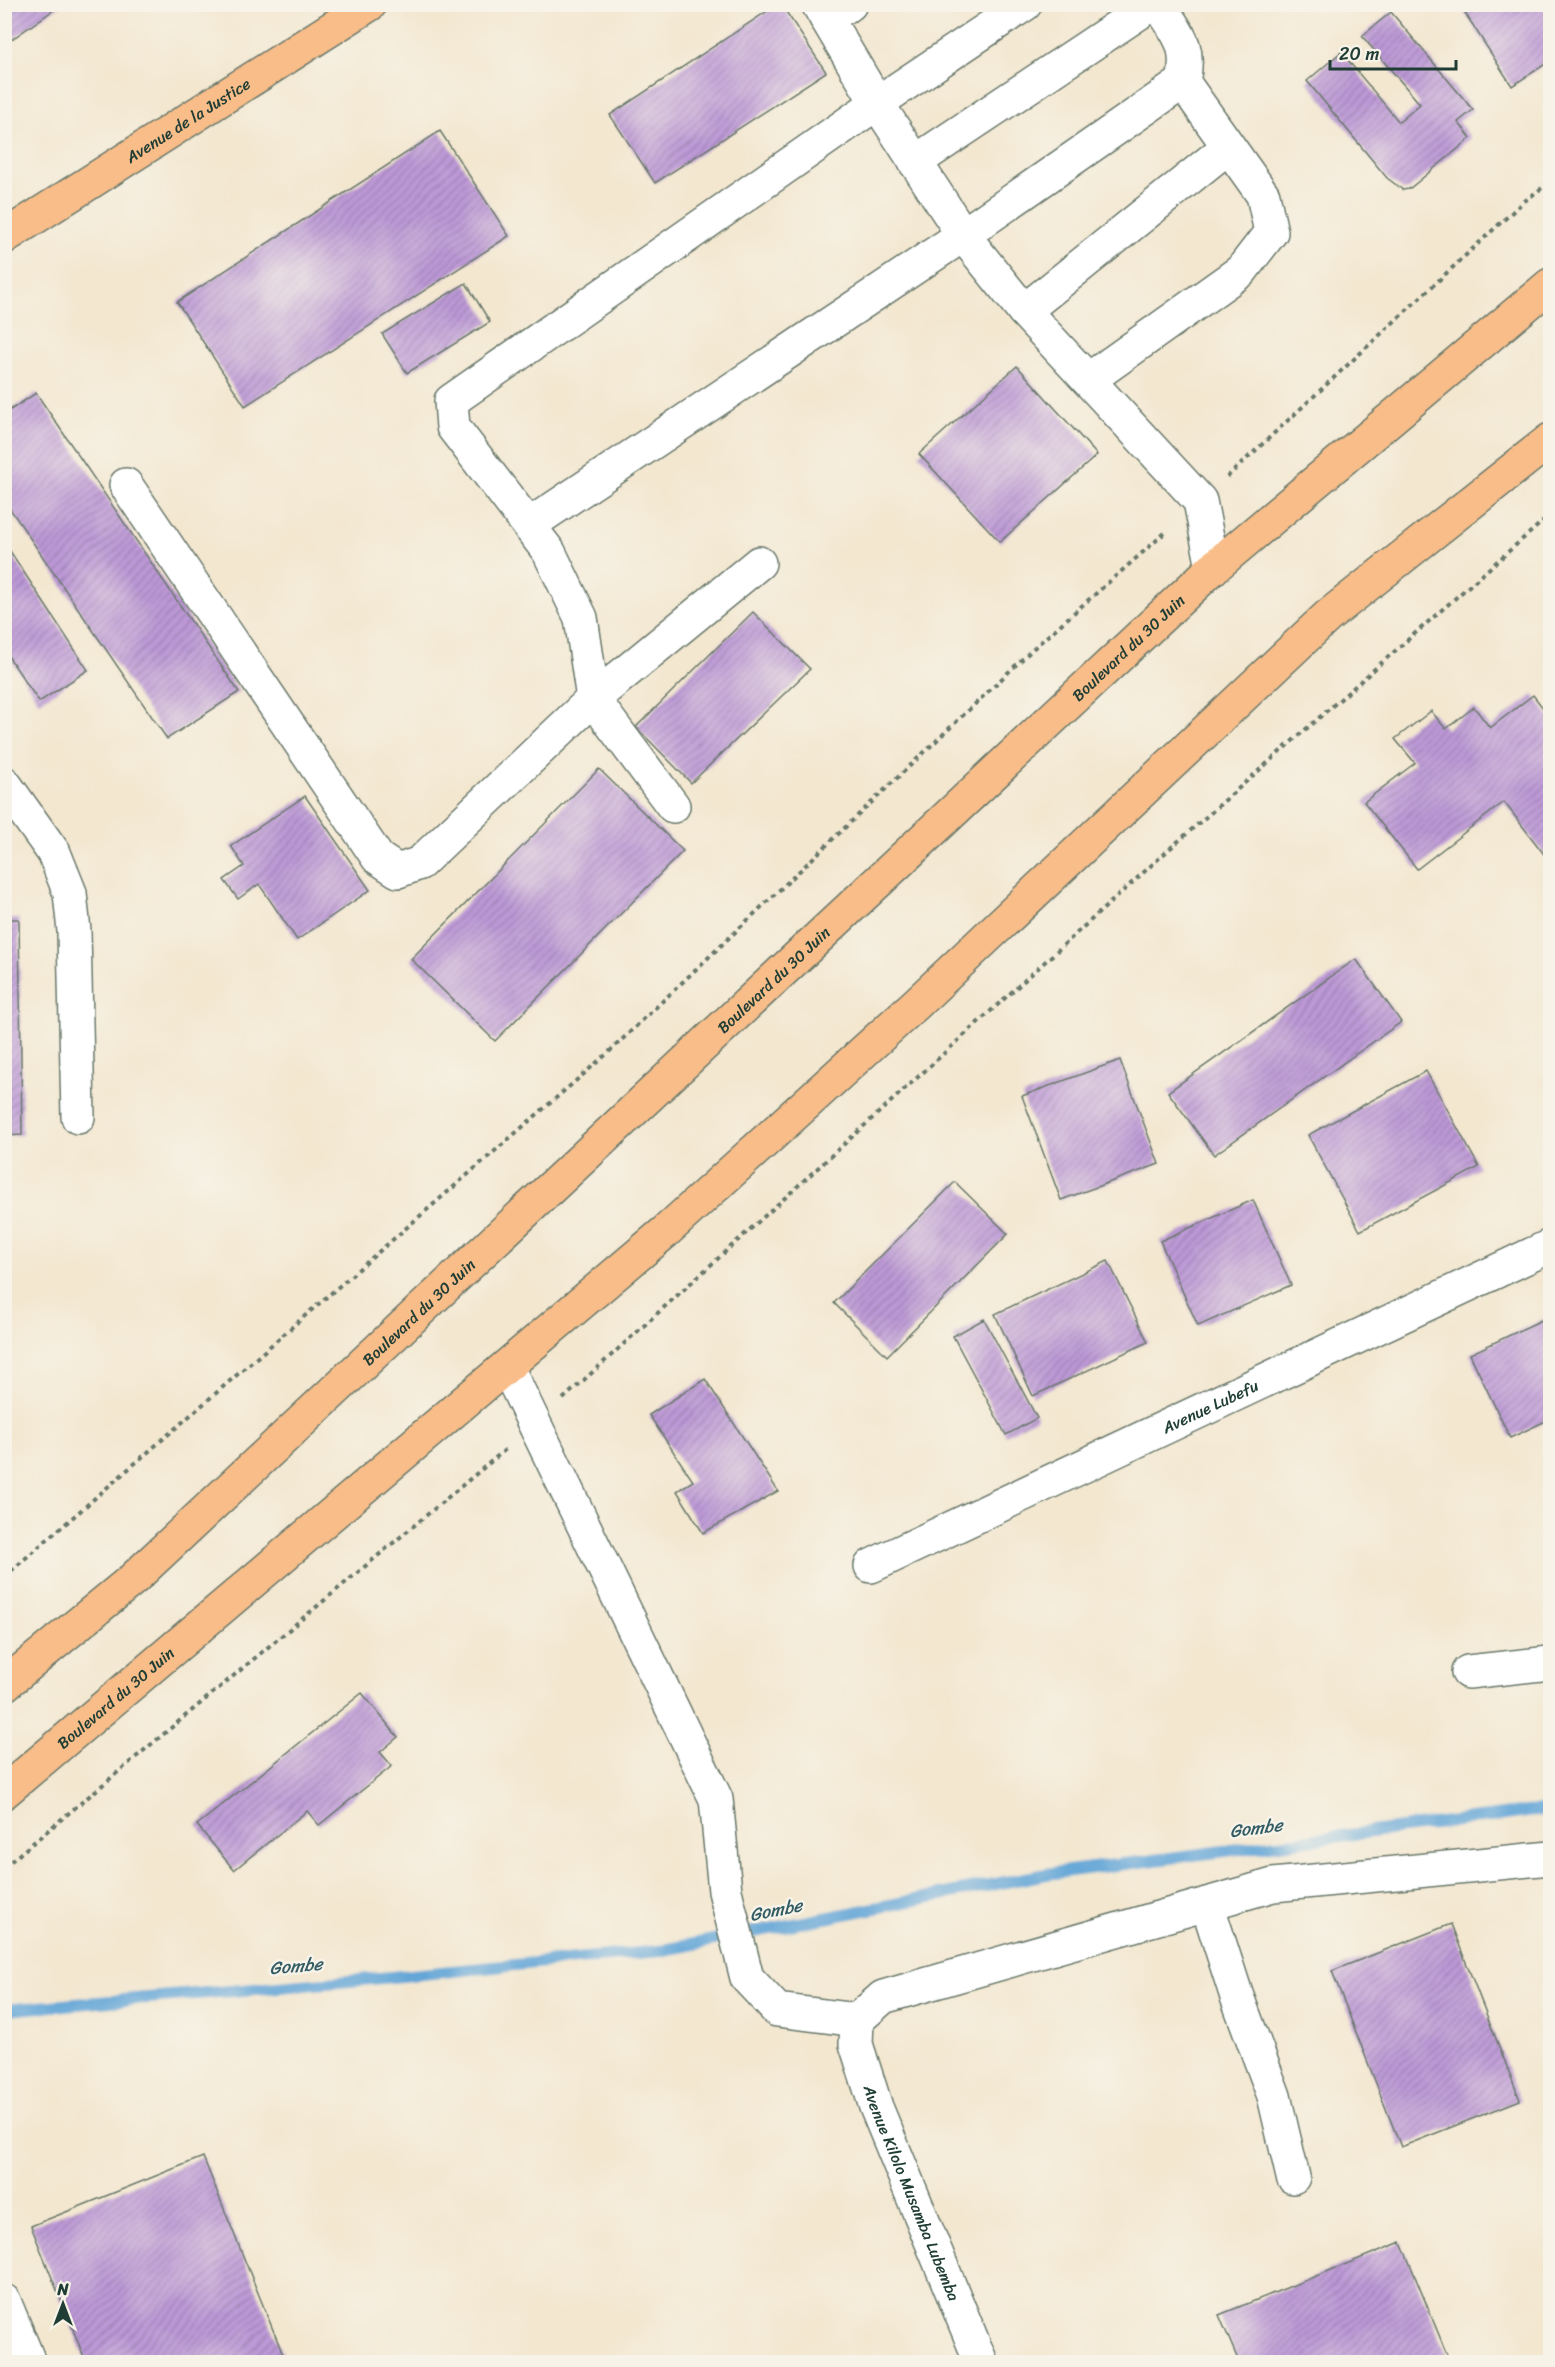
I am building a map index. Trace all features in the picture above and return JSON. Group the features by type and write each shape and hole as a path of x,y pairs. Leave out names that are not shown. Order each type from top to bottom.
{"main road":[{"name":"Avenue de la Justice","path":"4,237 370,4"},
{"name":"Boulevard du 30 Juin","path":"4,1685 133,1579 1213,568 1551,285"},
{"name":"Boulevard du 30 Juin","path":"4,1792 665,1232 907,1012 1328,616 1551,440"}],"street":[{"path":"673,806 593,699 581,618 549,552 453,427 451,401 877,103 1025,4"},
{"path":"915,162 1152,4"},
{"path":"529,525 963,235 1183,82 1187,63 1184,43 1159,4"},
{"path":"831,9 877,103 963,235 1024,311 1200,501 1213,568"},
{"path":"1088,380 1241,271 1271,232 1263,195 1183,82"},
{"path":"1024,311 1228,147"},
{"path":"126,485 378,858 398,871 420,863 593,699 759,563"},
{"path":"4,783 54,853 70,893 74,931 78,1117"},
{"name":"Avenue Lubefu","path":"871,1566 1551,1246"},
{"path":"507,1367 716,1799 725,1891 747,1978 777,2010 857,2020 883,1997 1274,1885 1551,1858"},
{"path":"1468,1672 1551,1663"},
{"path":"1207,1904 1236,1994 1274,2096 1293,2177"},
{"name":"Avenue Kilolo Musamba Lubemba","path":"857,2020 856,2044 876,2107 981,2362"},
{"path":"4,2301 28,2362"}],"path":[{"path":"4,1576 609,1052 1036,646 1200,501 1522,203 1551,182"},
{"path":"4,1867 535,1425 1175,844 1551,515"}],"building":[{"path":"5,4 62,4 5,44"},
{"path":"781,4 826,72 655,183 610,115"},
{"path":"1471,4 1550,4 1550,61 1512,86 1463,10"},
{"path":"1391,12 1473,110 1458,122 1471,138 1409,189 1403,190 1387,178 1307,81 1341,52 1399,122 1420,104 1362,36"},
{"path":"440,131 509,236 245,406 177,302"},
{"path":"466,283 490,322 407,373 382,334"},
{"path":"1017,366 1097,455 1000,542 919,454"},
{"path":"36,393 239,692 167,739 4,500 4,414"},
{"path":"4,542 88,670 39,702 4,650"},
{"path":"753,612 810,669 691,783 636,727"},
{"path":"1533,695 1550,717 1550,862 1504,802 1417,869 1364,802 1415,763 1395,739 1431,711 1446,729 1474,707 1490,728"},
{"path":"599,769 683,851 495,1041 411,959"},
{"path":"305,796 370,890 297,940 259,884 238,899 224,880 244,866 231,846"},
{"path":"4,919 19,919 22,1135 4,1136"},
{"path":"1356,959 1401,1022 1214,1155 1168,1092"},
{"path":"1120,1060 1159,1164 1061,1200 1022,1096"},
{"path":"1426,1071 1479,1167 1360,1231 1308,1135"},
{"path":"955,1182 1008,1234 887,1356 834,1303"},
{"path":"1253,1200 1291,1285 1198,1326 1160,1241"},
{"path":"1108,1261 1148,1342 1033,1396 995,1314"},
{"path":"1550,1316 1550,1419 1510,1438 1470,1354"},
{"path":"984,1319 1037,1418 1006,1435 953,1336"},
{"path":"705,1379 778,1491 703,1533 677,1491 693,1481 649,1415"},
{"path":"362,1693 398,1737 380,1752 392,1766 319,1825 307,1811 234,1870 197,1825"},
{"path":"1451,1924 1520,2100 1401,2147 1332,1971"},
{"path":"203,2157 286,2362 86,2362 31,2226"},
{"path":"1401,2242 1450,2362 1239,2362 1219,2315"}],"waterway":[{"name":"Gombe","path":"4,2010 350,1981 659,1951 1046,1874 1550,1809"}]}
